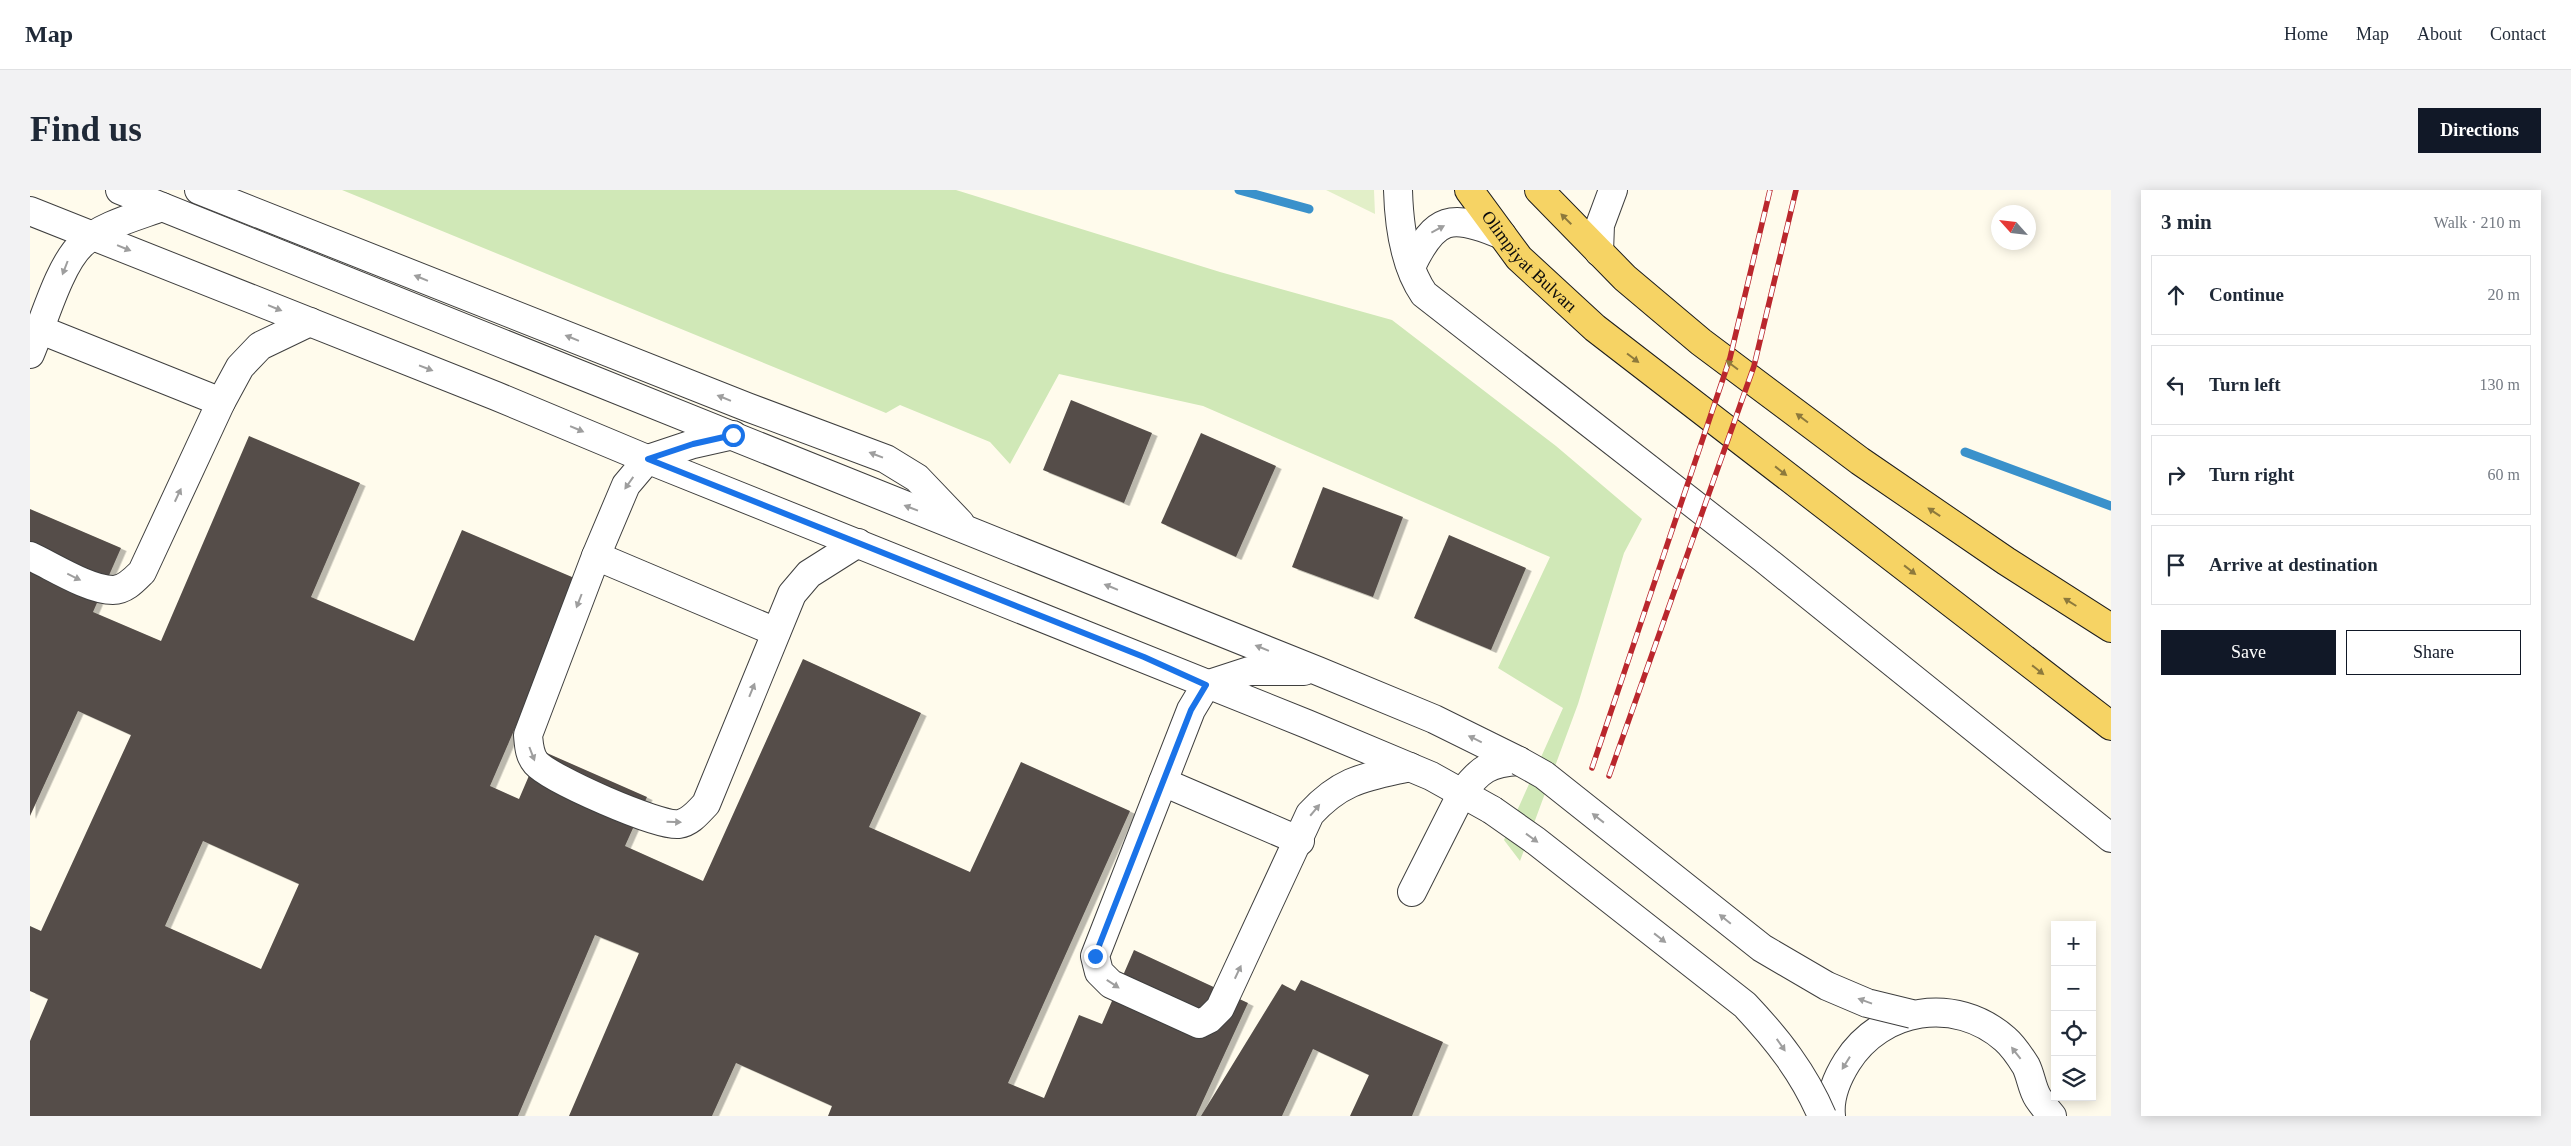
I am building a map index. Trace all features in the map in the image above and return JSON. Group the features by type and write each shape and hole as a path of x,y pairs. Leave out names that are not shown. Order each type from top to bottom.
{"main road":[{"name":"Olimpiyat Bulvarı","path":"1469,190 1519,258 1595,328 2111,726"},
{"path":"1540,190 1625,278 1701,342 1860,461 2006,561 2111,628"}],"street":[{"path":"120,190 733,435 842,482 967,529 1434,719 1544,775 1762,948 1827,986 1867,1003 1912,1014 1945,1012 1977,1021 2005,1039 2025,1066 2042,1110"},
{"path":"199,190 738,403 886,459 918,478 967,529"},
{"path":"1398,190 1402,234 1410,267 1424,294 1755,552 2111,838"},
{"path":"1599,252 1600,225 1613,190"},
{"path":"30,354 68,260 82,243 93,235 162,207"},
{"path":"30,211 1144,657 1206,685 1410,767 1462,793 1492,810 1536,841 1745,1005 1775,1036 1803,1077 1822,1116"},
{"path":"1410,267 1430,233 1445,225 1460,220 1476,224 1502,235"},
{"path":"30,556 92,586 114,591 129,585 142,572 221,402 240,367 260,346 310,322"},
{"path":"41,330 221,402"},
{"path":"733,435 693,444 648,459 626,485 596,556 528,735 529,752 536,764 556,778 657,820 679,824 694,818 706,804 792,594 809,574 858,543"},
{"path":"596,556 776,632"},
{"path":"1318,671 1249,671 1206,685 1191,710 1095,956 1098,972 1110,984 1199,1024 1209,1019 1220,1008 1300,840 1310,814 1328,796 1354,780 1410,767"},
{"path":"1412,892 1462,793 1472,779 1488,766 1519,761"},
{"path":"1163,782 1300,840"},
{"path":"1831,1116 1830,1107 1838,1075 1856,1048 1881,1026 1912,1014"}],"green space":[{"path":"342,190 956,190 1220,272 1392,320 1556,446 1642,519 1624,553 1578,704 1520,861 1504,840 1563,708 1498,668 1550,557 1203,406 1059,374 1010,464 990,442 900,405 886,413"},
{"path":"1326,190 1374,190 1375,214"}],"building":[{"path":"1071,400 1152,433 1124,503 1043,470"},
{"path":"1201,433 1276,466 1236,557 1161,523"},
{"path":"249,436 360,483 311,597 414,641 462,530 579,580 490,786 519,799 540,750 647,797 625,846 703,881 803,659 921,713 869,827 970,872 1021,762 1130,811 1008,1083 1044,1098 1079,1015 1102,1024 1134,950 1248,1003 1196,1116 828,1116 832,1106 736,1063 712,1116 569,1116 639,953 595,935 518,1116 30,1116 30,1041 48,999 30,991 30,926 41,931 131,735 78,711 30,816 30,509 121,548 93,612 161,641","holes":["203,841 299,884 261,969 165,926"]},
{"path":"1323,487 1403,517 1373,597 1292,567"},
{"path":"1449,535 1526,568 1491,650 1414,618"},
{"path":"1301,980 1443,1042 1412,1116 1350,1116 1369,1075 1313,1049 1282,1116 1201,1116 1282,984 1295,991"}],"waterway":[{"path":"1239,190 1309,209"},
{"path":"1965,452 2111,506"}],"railway":[{"path":"1592,768 1730,358 1770,190"},
{"path":"1609,776 1754,366 1796,190"}],"route":[{"path":"733,435 693,444 648,459 1144,657 1206,685 1191,710 1095,956"}]}
